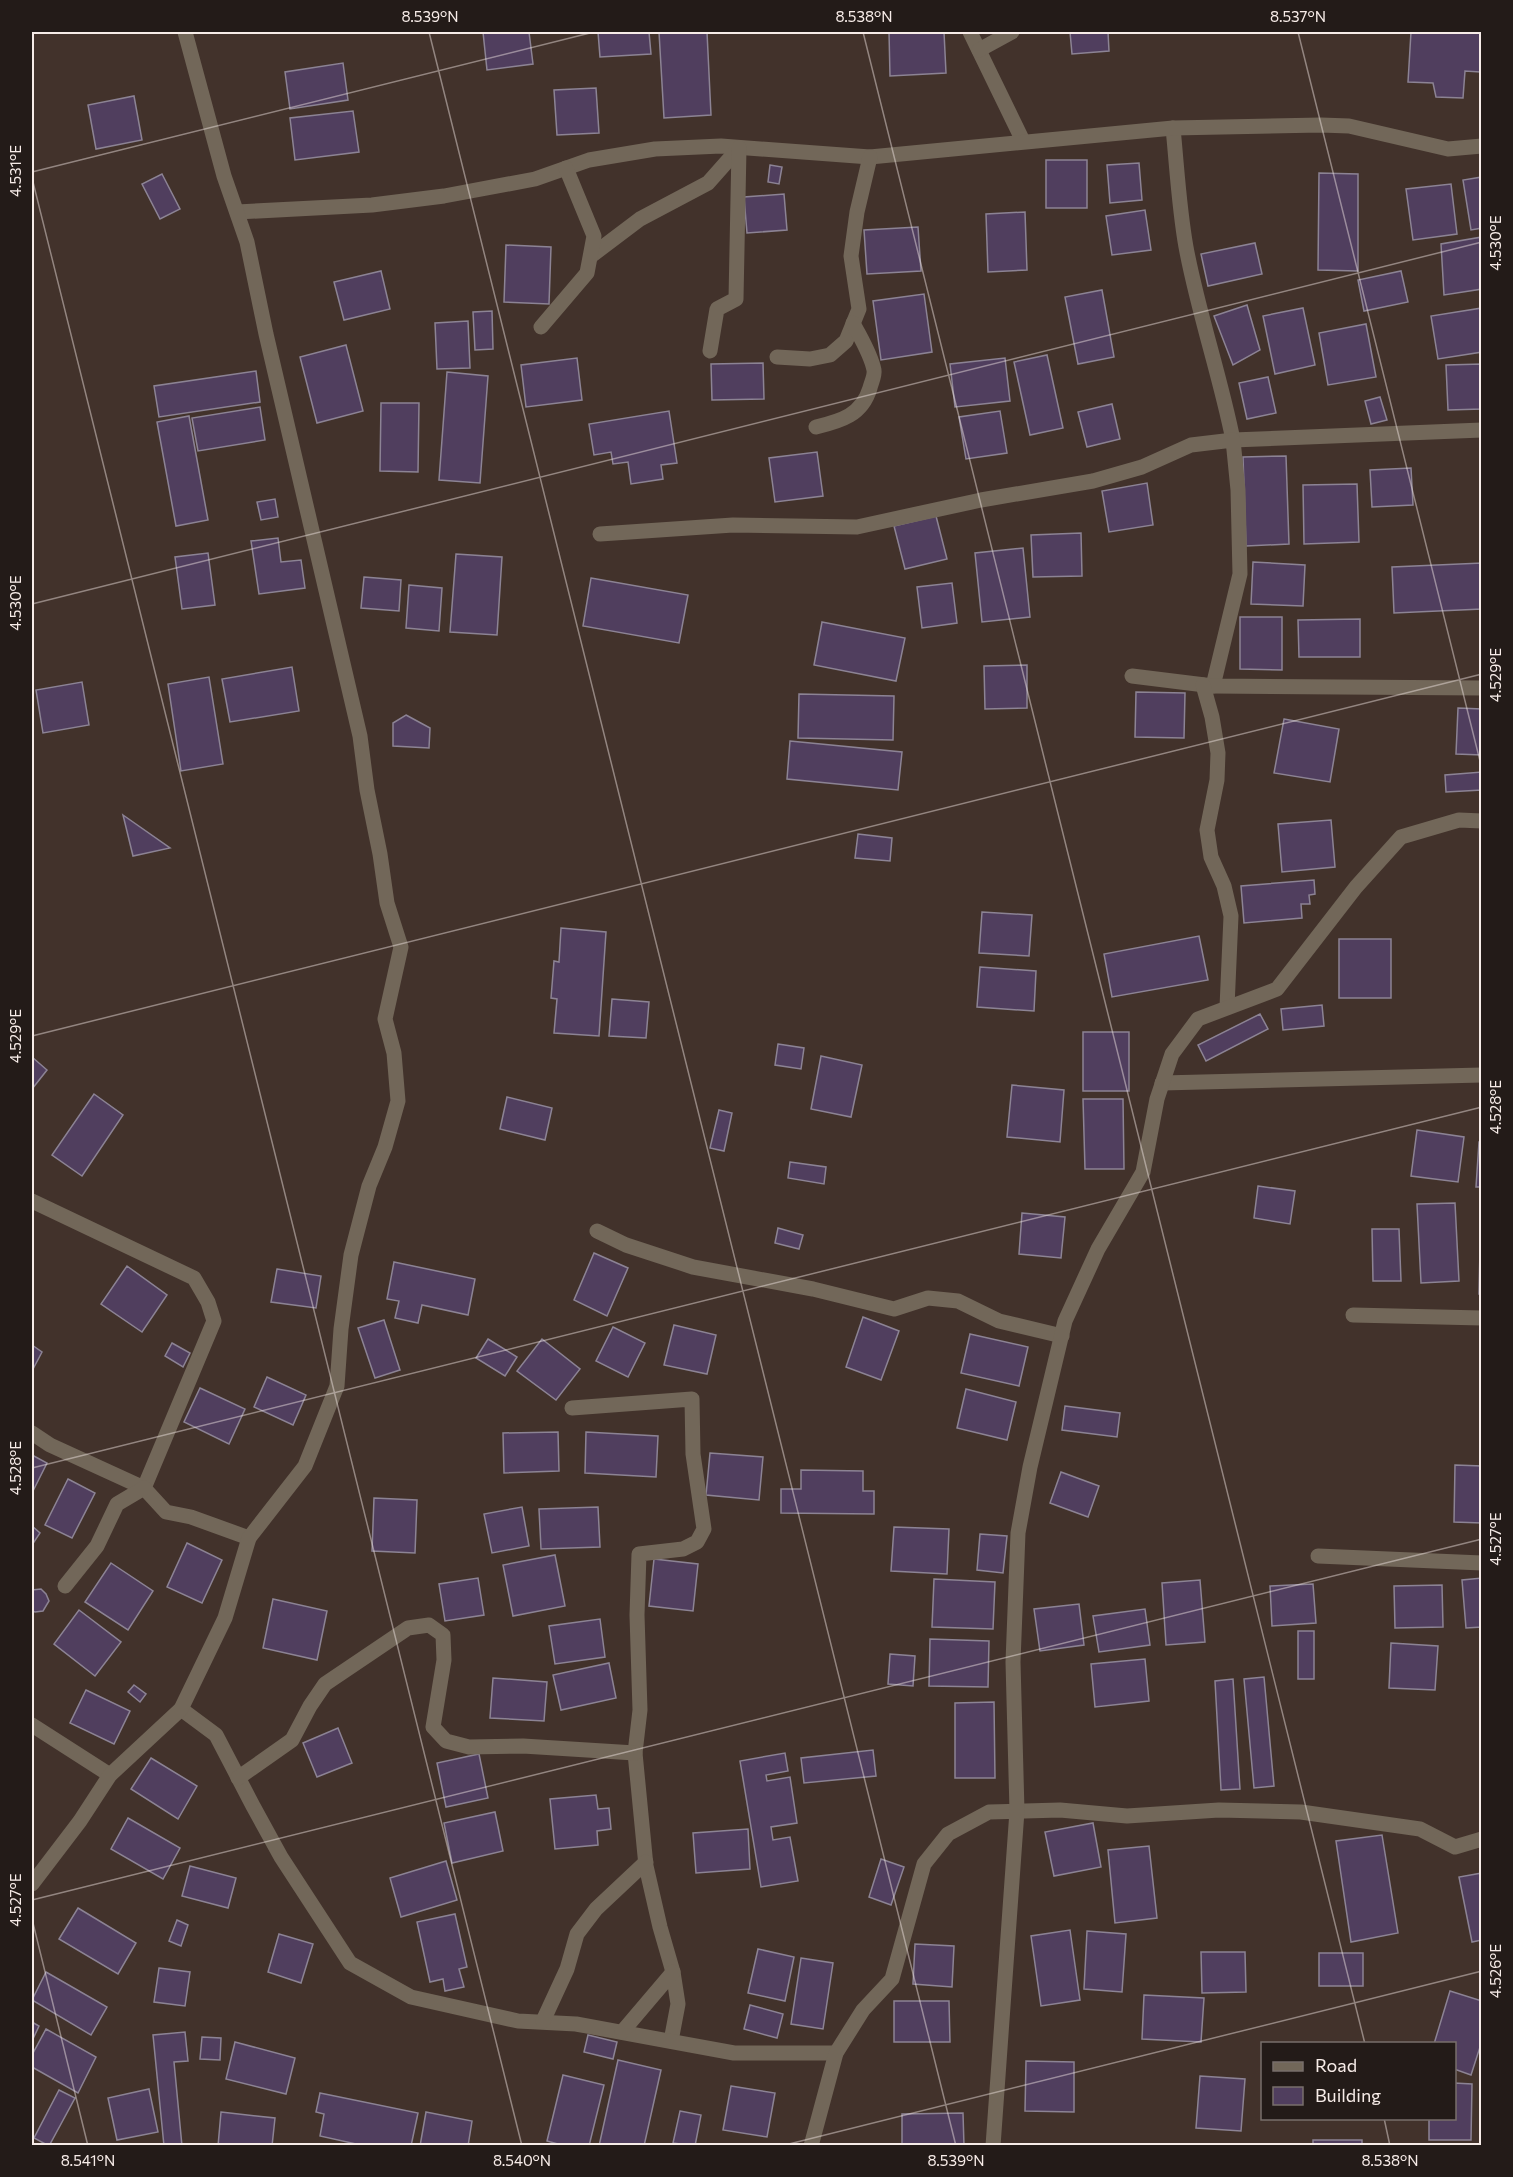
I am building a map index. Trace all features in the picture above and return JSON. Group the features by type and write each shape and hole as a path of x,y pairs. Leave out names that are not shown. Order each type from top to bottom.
{"street":[{"path":"32,1884 80,1821 110,1775 181,1709 225,1618 249,1538 305,1466 337,1386 341,1329 351,1256 369,1186 385,1147 398,1101 394,1053 385,1019 401,947 387,903 360,736 266,334 247,242 224,176 185,32"},
{"path":"970,32 1023,141"},
{"path":"979,50 1012,32"},
{"path":"237,213 372,205 444,195 536,179 589,160 655,149 721,146 870,157 1173,128 1330,125 1349,126 1448,149 1482,146"},
{"path":"1173,128 1185,245 1197,299 1225,397 1239,490 1240,574 1208,685 1218,753 1217,780 1207,830 1211,857 1224,886 1230,915 1227,1008"},
{"path":"591,256 640,219 708,183 740,148"},
{"path":"710,351 717,309 736,298 740,148"},
{"path":"777,357 810,359 830,356 846,341 859,309 851,256 857,212 870,157"},
{"path":"542,327 588,273 591,256 594,236 566,168"},
{"path":"816,427 840,422 853,414 867,398 874,372 868,352 853,323"},
{"path":"600,534 733,525 857,527 981,500 1093,481 1142,466 1191,445 1233,440 1482,430"},
{"path":"1132,676 1208,685 1482,688"},
{"path":"993,2145 1017,1810 1013,1662 1017,1533 1030,1467 1065,1322 1098,1249 1143,1172 1157,1099 1172,1054 1198,1019 1276,989 1356,887 1401,837 1459,820 1482,821"},
{"path":"1162,1083 1482,1075"},
{"path":"32,1201 194,1278 208,1302 214,1321 144,1488 117,1504 97,1546 65,1586"},
{"path":"597,1231 626,1245 693,1267 813,1289 894,1309 928,1298 958,1301 999,1321 1062,1336"},
{"path":"1353,1315 1482,1318"},
{"path":"572,1408 692,1399 693,1454 704,1529 697,1542 683,1549 639,1554 637,1615 640,1710 635,1752 646,1862 660,1927 673,1972 678,2004 670,2041"},
{"path":"32,1433 50,1445 144,1488 166,1512 191,1517 249,1538"},
{"path":"1318,1556 1482,1563"},
{"path":"238,1778 292,1740 310,1706 326,1684 408,1628 429,1625 444,1635 444,1660 433,1727 447,1741 469,1747 523,1746 635,1752"},
{"path":"181,1709 216,1735 281,1857 350,1964 411,1998 518,2021 576,2024 734,2053 836,2053"},
{"path":"32,1725 110,1775"},
{"path":"811,2145 836,2053 863,2010 892,1979 924,1864 948,1834 988,1812 1060,1810 1127,1816 1219,1810 1301,1812 1420,1829 1455,1847 1482,1839"},
{"path":"543,2021 567,1969 577,1934 596,1909 646,1862"},
{"path":"622,2032 673,1972"}],"building":[{"path":"483,32 529,32 533,64 487,70"},
{"path":"598,32 649,32 651,54 600,57"},
{"path":"659,32 707,32 711,115 664,118"},
{"path":"889,32 944,32 946,73 890,76"},
{"path":"1070,32 1108,32 1109,51 1072,54"},
{"path":"1411,32 1481,32 1480,72 1465,71 1463,98 1436,97 1433,83 1408,82"},
{"path":"343,63 348,100 290,109 285,72"},
{"path":"596,88 599,133 557,135 554,90"},
{"path":"134,96 142,140 96,149 88,105"},
{"path":"353,111 359,152 295,160 290,118"},
{"path":"1046,160 1087,160 1087,208 1046,208"},
{"path":"1139,163 1142,200 1110,203 1107,165"},
{"path":"770,165 782,167 779,184 768,182"},
{"path":"1319,173 1358,174 1358,271 1318,270"},
{"path":"162,174 180,209 160,219 142,184"},
{"path":"1482,177 1482,228 1471,230 1463,180"},
{"path":"1451,184 1457,234 1413,240 1406,189"},
{"path":"784,194 787,230 747,233 744,197"},
{"path":"1145,210 1151,250 1112,255 1106,216"},
{"path":"1025,212 1027,270 988,272 986,214"},
{"path":"918,227 921,271 867,274 864,230"},
{"path":"1482,237 1482,289 1444,295 1441,244"},
{"path":"1255,243 1262,274 1208,286 1201,254"},
{"path":"506,245 551,247 549,304 504,302"},
{"path":"381,271 390,309 344,320 334,282"},
{"path":"1401,271 1408,302 1364,311 1358,280"},
{"path":"1102,290 1114,357 1078,364 1065,297"},
{"path":"924,294 932,352 881,360 873,301"},
{"path":"1247,305 1260,350 1233,365 1214,316"},
{"path":"1303,308 1315,365 1275,374 1263,316"},
{"path":"1482,308 1482,352 1438,359 1431,316"},
{"path":"492,311 493,349 475,350 473,312"},
{"path":"468,321 470,368 437,369 435,323"},
{"path":"1366,324 1376,377 1328,385 1319,333"},
{"path":"346,345 363,411 317,423 300,357"},
{"path":"1047,355 1063,428 1030,435 1014,362"},
{"path":"577,358 582,400 526,407 521,365"},
{"path":"1005,358 1010,401 955,407 950,364"},
{"path":"763,363 764,399 712,400 711,364"},
{"path":"1482,364 1482,409 1448,410 1446,365"},
{"path":"256,371 260,402 159,417 154,386"},
{"path":"447,372 488,376 480,483 439,480"},
{"path":"1268,377 1276,413 1247,419 1239,383"},
{"path":"1380,397 1387,420 1371,424 1365,401"},
{"path":"381,403 419,403 418,472 380,471"},
{"path":"1112,404 1120,439 1087,447 1078,412"},
{"path":"260,407 265,440 198,451 192,418"},
{"path":"669,411 677,463 661,465 663,479 631,484 628,462 613,464 611,452 594,455 589,424"},
{"path":"1000,411 1007,453 966,459 959,417"},
{"path":"189,416 208,520 176,526 157,422"},
{"path":"817,452 823,496 775,502 769,458"},
{"path":"1286,456 1289,544 1246,546 1243,457"},
{"path":"1411,468 1413,505 1372,507 1370,470"},
{"path":"1147,483 1153,525 1109,532 1102,491"},
{"path":"1357,484 1359,542 1304,544 1303,485"},
{"path":"275,499 278,517 261,520 257,502"},
{"path":"936,516 947,559 905,569 894,526"},
{"path":"1081,533 1082,576 1033,577 1031,535"},
{"path":"278,538 281,562 301,560 305,588 259,594 251,541"},
{"path":"1023,548 1030,617 982,622 975,553"},
{"path":"208,553 215,605 182,609 175,557"},
{"path":"456,554 502,557 497,635 450,632"},
{"path":"1253,562 1305,565 1303,606 1251,604"},
{"path":"1482,563 1482,609 1394,613 1392,567"},
{"path":"364,577 401,580 399,611 361,608"},
{"path":"591,578 688,595 679,643 583,626"},
{"path":"952,583 957,623 922,628 917,587"},
{"path":"409,585 442,588 439,631 406,628"},
{"path":"1240,617 1282,617 1282,670 1240,669"},
{"path":"1360,619 1360,657 1299,657 1298,620"},
{"path":"822,622 905,638 896,681 814,665"},
{"path":"1027,665 1027,708 985,709 984,666"},
{"path":"292,667 299,711 230,722 222,679"},
{"path":"209,677 223,764 181,771 168,684"},
{"path":"82,682 89,725 43,733 36,690"},
{"path":"1136,692 1185,693 1184,738 1135,737"},
{"path":"799,694 894,696 893,740 798,738"},
{"path":"1458,708 1482,709 1482,755 1456,754"},
{"path":"406,715 430,728 429,748 393,746 393,723"},
{"path":"1284,719 1339,729 1330,782 1274,773"},
{"path":"790,741 902,752 898,790 787,779"},
{"path":"1482,772 1482,790 1446,792 1445,775"},
{"path":"123,815 170,848 133,856"},
{"path":"1331,820 1335,867 1282,872 1278,824"},
{"path":"858,834 892,838 890,861 855,858"},
{"path":"1314,880 1315,894 1309,895 1310,904 1301,904 1302,918 1244,923 1241,886"},
{"path":"982,912 1032,915 1029,956 979,953"},
{"path":"561,928 606,932 599,1036 554,1033 557,999 551,998 554,961 559,962"},
{"path":"1199,936 1208,980 1112,997 1104,954"},
{"path":"1339,939 1391,939 1391,998 1339,998"},
{"path":"980,967 1036,971 1034,1011 977,1007"},
{"path":"612,999 649,1002 646,1038 609,1036"},
{"path":"1322,1005 1324,1026 1283,1030 1281,1009"},
{"path":"1260,1014 1268,1029 1206,1061 1198,1045"},
{"path":"1083,1032 1129,1032 1129,1091 1083,1091"},
{"path":"778,1044 804,1048 801,1069 775,1065"},
{"path":"821,1056 862,1065 851,1117 811,1109"},
{"path":"32,1057 47,1070 32,1089"},
{"path":"1012,1085 1064,1090 1060,1142 1007,1137"},
{"path":"94,1094 123,1115 82,1176 52,1155"},
{"path":"507,1097 552,1108 545,1140 500,1129"},
{"path":"1083,1099 1123,1099 1124,1169 1085,1169"},
{"path":"719,1110 732,1113 724,1151 710,1148"},
{"path":"1417,1130 1464,1137 1458,1182 1411,1176"},
{"path":"1479,1142 1482,1142 1482,1187 1476,1187"},
{"path":"790,1162 826,1167 824,1184 788,1178"},
{"path":"1258,1186 1295,1191 1290,1224 1254,1218"},
{"path":"1455,1203 1459,1281 1421,1283 1417,1204"},
{"path":"1481,1203 1482,1294 1479,1294"},
{"path":"1022,1213 1065,1217 1061,1258 1019,1254"},
{"path":"778,1228 803,1235 799,1249 775,1243"},
{"path":"1372,1229 1399,1229 1401,1281 1373,1281"},
{"path":"594,1253 628,1268 607,1316 574,1300"},
{"path":"394,1262 475,1279 468,1315 422,1305 418,1323 395,1318 399,1301 387,1299"},
{"path":"127,1266 167,1295 142,1332 101,1304"},
{"path":"277,1269 321,1276 316,1308 271,1302"},
{"path":"863,1317 899,1331 881,1380 846,1367"},
{"path":"384,1320 400,1370 375,1378 358,1328"},
{"path":"674,1325 716,1335 707,1374 664,1365"},
{"path":"613,1327 645,1343 628,1377 596,1361"},
{"path":"970,1334 1028,1347 1019,1386 961,1373"},
{"path":"488,1339 517,1357 505,1376 476,1358"},
{"path":"542,1339 580,1369 556,1400 517,1371"},
{"path":"172,1343 190,1353 183,1367 165,1356"},
{"path":"32,1345 42,1352 32,1371"},
{"path":"267,1377 306,1395 293,1425 254,1407"},
{"path":"200,1388 245,1409 229,1444 184,1422"},
{"path":"966,1389 1016,1402 1007,1440 957,1428"},
{"path":"1065,1406 1120,1413 1117,1437 1062,1430"},
{"path":"558,1432 559,1471 504,1473 503,1433"},
{"path":"586,1432 658,1436 656,1477 585,1473"},
{"path":"710,1453 763,1457 759,1500 706,1495"},
{"path":"32,1455 47,1463 32,1493"},
{"path":"1455,1465 1482,1466 1482,1523 1454,1522"},
{"path":"801,1470 863,1471 863,1491 874,1491 874,1514 781,1513 781,1489 801,1489"},
{"path":"1061,1472 1099,1486 1088,1517 1050,1503"},
{"path":"68,1479 95,1493 72,1538 45,1525"},
{"path":"374,1498 417,1500 415,1553 372,1551"},
{"path":"522,1507 529,1546 492,1553 484,1514"},
{"path":"598,1507 600,1547 541,1549 539,1509"},
{"path":"32,1526 40,1533 32,1545"},
{"path":"894,1527 949,1529 947,1574 891,1571"},
{"path":"980,1534 1007,1536 1003,1573 977,1570"},
{"path":"187,1543 222,1560 202,1603 167,1587"},
{"path":"555,1555 565,1606 513,1616 503,1565"},
{"path":"654,1559 698,1564 693,1611 649,1606"},
{"path":"111,1563 153,1591 128,1630 85,1602"},
{"path":"478,1578 484,1615 445,1621 439,1584"},
{"path":"1482,1578 1482,1627 1466,1628 1462,1580"},
{"path":"934,1579 995,1582 993,1629 932,1627"},
{"path":"1200,1580 1205,1642 1166,1645 1162,1583"},
{"path":"1313,1584 1316,1623 1272,1626 1270,1586"},
{"path":"1442,1585 1443,1627 1395,1628 1394,1586"},
{"path":"41,1589 49,1601 43,1611 32,1611 32,1590"},
{"path":"273,1599 327,1611 317,1660 263,1648"},
{"path":"1079,1604 1084,1645 1040,1651 1034,1609"},
{"path":"1145,1609 1150,1645 1099,1652 1093,1616"},
{"path":"79,1610 121,1642 95,1676 54,1644"},
{"path":"600,1619 605,1657 555,1664 549,1626"},
{"path":"1298,1631 1314,1631 1314,1679 1298,1679"},
{"path":"930,1639 989,1641 988,1687 929,1686"},
{"path":"1391,1643 1438,1646 1435,1690 1389,1688"},
{"path":"890,1654 915,1656 913,1686 888,1684"},
{"path":"1145,1659 1149,1701 1095,1707 1091,1664"},
{"path":"609,1663 616,1698 561,1710 553,1675"},
{"path":"1264,1677 1274,1786 1254,1788 1244,1679"},
{"path":"493,1678 547,1682 544,1721 490,1718"},
{"path":"1233,1679 1240,1789 1221,1790 1215,1681"},
{"path":"134,1685 146,1694 140,1702 128,1692"},
{"path":"86,1690 130,1711 114,1744 70,1723"},
{"path":"994,1702 995,1778 955,1778 955,1703"},
{"path":"338,1728 352,1763 317,1777 303,1743"},
{"path":"873,1750 876,1776 804,1783 801,1758"},
{"path":"785,1753 788,1771 766,1775 767,1781 790,1777 797,1823 771,1827 773,1840 790,1837 798,1881 761,1887 740,1761"},
{"path":"479,1754 488,1798 446,1807 437,1763"},
{"path":"151,1758 197,1786 178,1819 131,1789"},
{"path":"596,1795 598,1809 609,1808 611,1829 597,1831 598,1845 555,1849 550,1799"},
{"path":"495,1812 503,1851 452,1863 444,1823"},
{"path":"128,1818 180,1848 163,1879 111,1849"},
{"path":"1093,1823 1101,1867 1054,1876 1045,1832"},
{"path":"748,1829 750,1869 696,1873 693,1833"},
{"path":"1382,1835 1398,1933 1351,1942 1336,1841"},
{"path":"1149,1846 1157,1918 1115,1923 1108,1850"},
{"path":"881,1859 904,1867 891,1905 869,1897"},
{"path":"446,1861 457,1900 401,1917 390,1878"},
{"path":"190,1866 236,1878 228,1908 182,1896"},
{"path":"1482,1873 1482,1940 1472,1942 1459,1877"},
{"path":"78,1908 136,1943 118,1974 59,1939"},
{"path":"455,1914 467,1967 459,1969 464,1987 445,1991 443,1979 430,1982 417,1922"},
{"path":"177,1920 188,1925 181,1946 169,1941"},
{"path":"1070,1930 1080,2000 1041,2006 1031,1936"},
{"path":"1087,1931 1126,1934 1122,1992 1084,1989"},
{"path":"279,1934 313,1944 301,1983 268,1972"},
{"path":"915,1944 954,1946 952,1987 913,1984"},
{"path":"758,1949 794,1957 785,2001 748,1993"},
{"path":"1201,1952 1245,1952 1246,1992 1202,1993"},
{"path":"1319,1953 1363,1953 1363,1986 1319,1986"},
{"path":"801,1958 833,1963 823,2029 791,2024"},
{"path":"159,1968 190,1972 185,2006 154,2002"},
{"path":"46,1972 107,2007 91,2035 32,2000"},
{"path":"1450,1991 1482,2001 1482,2041 1471,2075 1456,2070 1456,2042 1435,2042"},
{"path":"1144,1995 1204,1998 1201,2042 1142,2039"},
{"path":"894,2001 949,2001 950,2042 894,2042"},
{"path":"750,2005 783,2014 777,2038 744,2029"},
{"path":"32,2022 39,2026 32,2041"},
{"path":"46,2029 96,2057 78,2093 32,2067 32,2055"},
{"path":"185,2032 188,2061 174,2062 182,2146 164,2146 153,2035"},
{"path":"588,2035 617,2042 613,2059 584,2052"},
{"path":"202,2037 221,2038 220,2060 200,2059"},
{"path":"235,2042 295,2058 286,2094 226,2079"},
{"path":"618,2060 661,2070 644,2146 599,2146"},
{"path":"1026,2061 1074,2062 1074,2112 1025,2111"},
{"path":"563,2075 604,2085 589,2146 565,2146 547,2141"},
{"path":"1200,2076 1245,2079 1241,2131 1196,2128"},
{"path":"1456,2083 1472,2084 1471,2140 1429,2140 1429,2120 1456,2120"},
{"path":"731,2086 775,2093 767,2137 723,2130"},
{"path":"149,2089 158,2132 117,2140 108,2098"},
{"path":"59,2090 75,2098 49,2146 34,2138"},
{"path":"320,2093 418,2113 411,2146 365,2146 320,2136 324,2114 316,2112"},
{"path":"680,2111 701,2115 695,2146 673,2143"},
{"path":"221,2112 275,2118 272,2146 218,2146"},
{"path":"426,2112 472,2121 468,2146 420,2146"},
{"path":"963,2113 964,2146 902,2146 902,2114"},
{"path":"1313,2140 1362,2140 1362,2146 1313,2146"}]}
